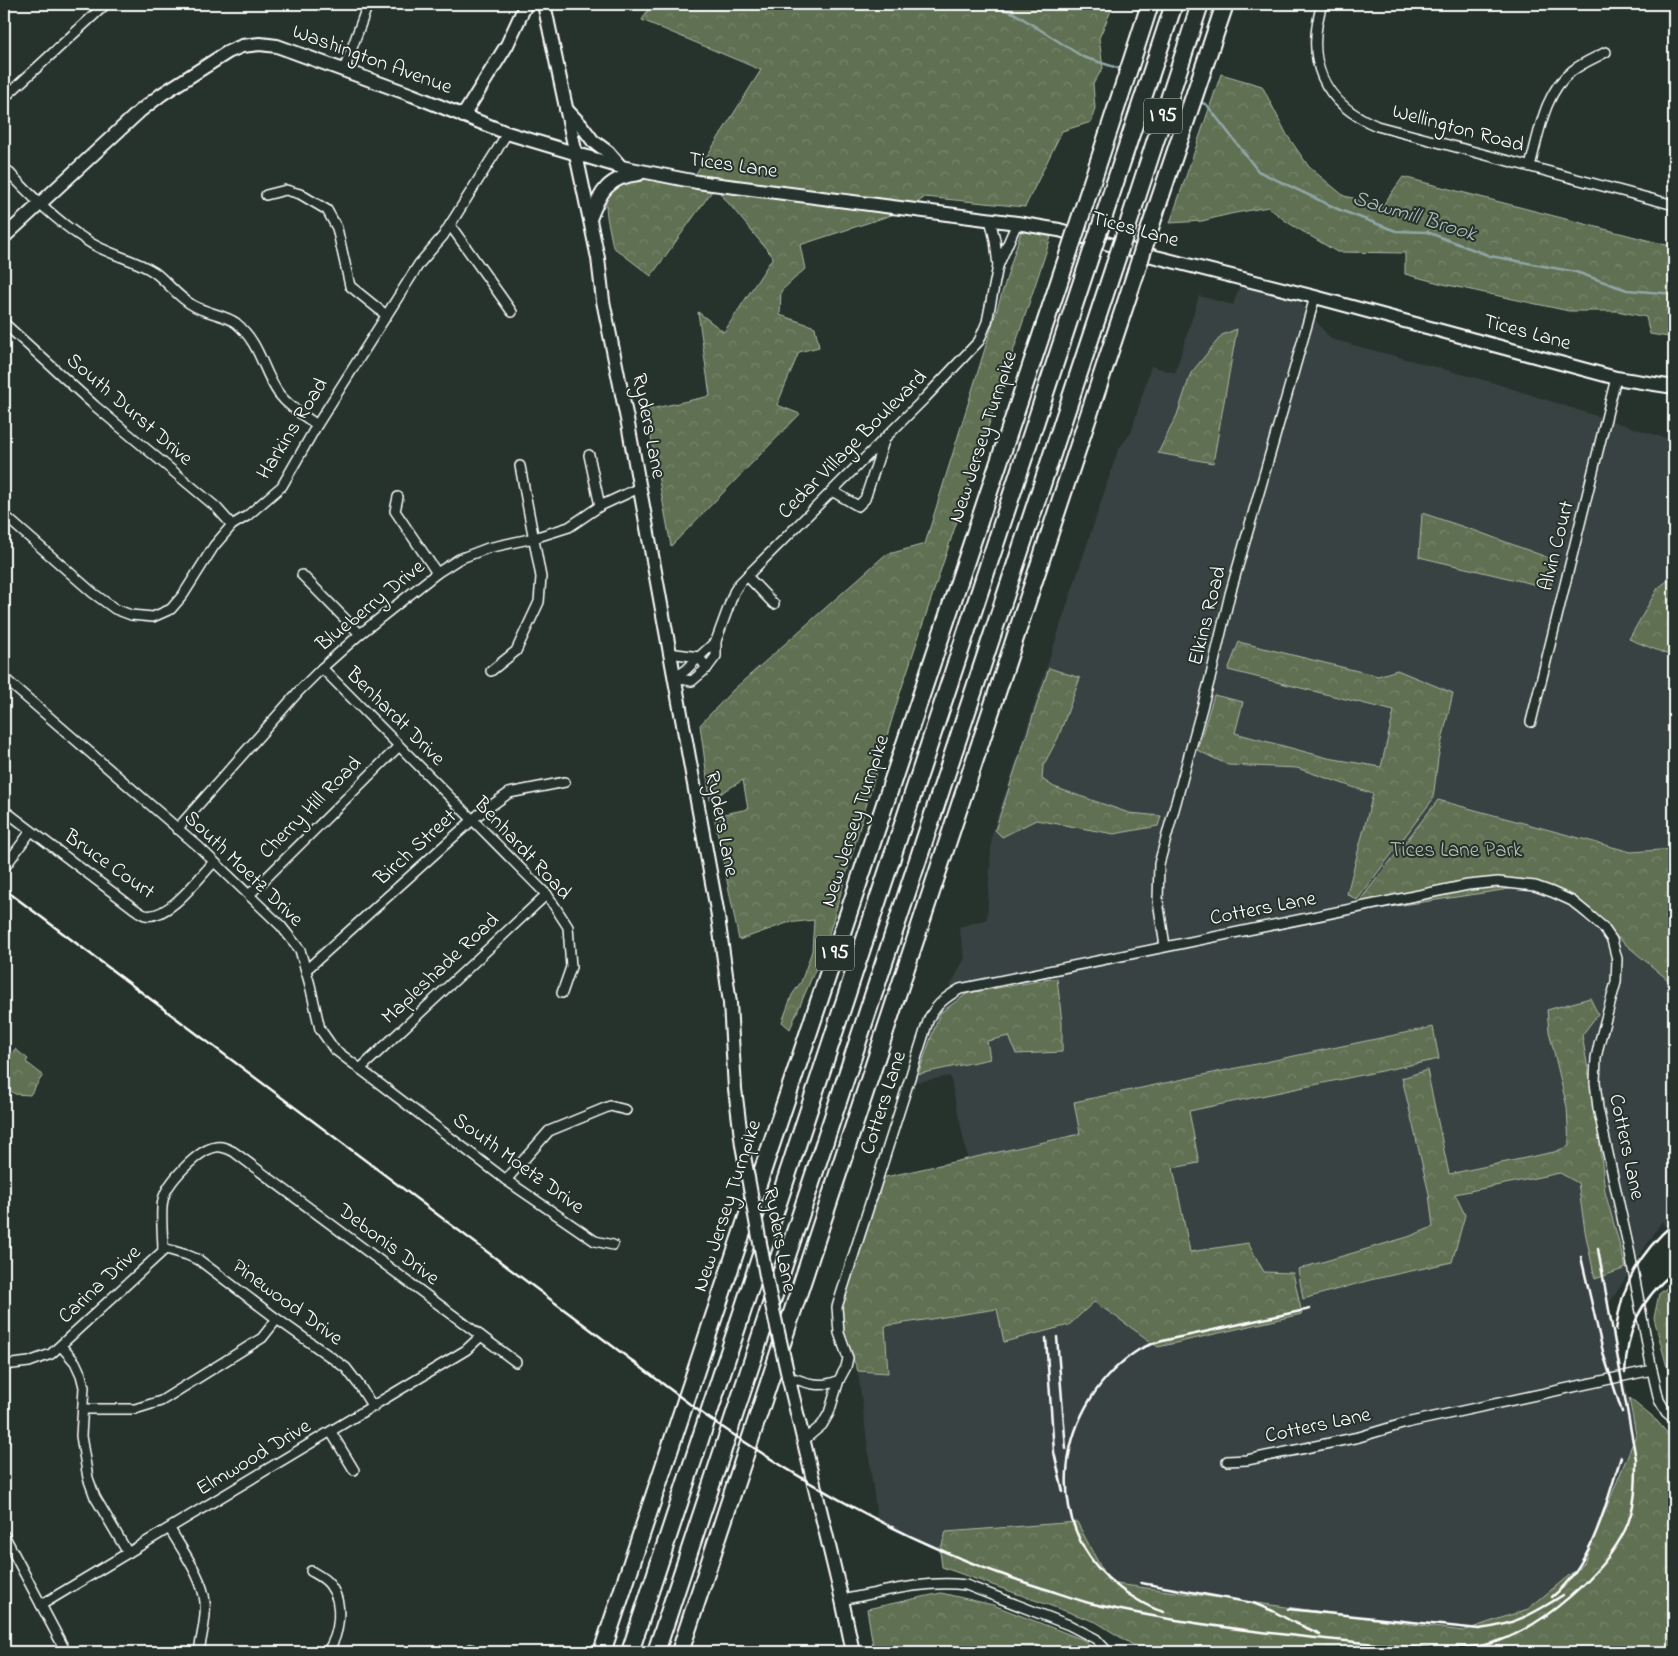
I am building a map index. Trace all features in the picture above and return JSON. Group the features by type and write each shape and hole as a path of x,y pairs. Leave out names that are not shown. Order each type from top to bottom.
{"highway":[{"name":"New Jersey Turnpike","path":"602,1652 1150,4"},
{"name":"New Jersey Turnpike","path":"630,1652 1174,4"},
{"name":"I 95","path":"656,1652 1200,4"},
{"name":"I 95","path":"680,1652 1225,4"}],"main road":[{"path":"463,116 507,46 526,4"},
{"name":"Ryders Lane","path":"544,4 598,258 603,301 717,910 730,1003 734,1088 742,1145 769,1292 853,1652"},
{"name":"Washington Avenue","path":"4,237 140,111 162,94 228,52 242,46 260,44 277,46 507,133 577,155"},
{"path":"566,109 593,141 608,152 621,168"},
{"name":"Tices Lane","path":"577,155 621,168 697,182 990,219 1059,230 1616,378 1674,387"},
{"path":"590,219 598,198 610,184 627,175 645,173"}],"street":[{"path":"4,98 106,4"},
{"path":"344,70 368,4"},
{"name":"Wellington Road","path":"1322,4 1317,22 1315,42 1317,60 1331,94 1352,113 1377,126 1674,205"},
{"path":"1530,166 1549,99 1555,88 1578,66 1606,52"},
{"name":"Harkins Road","path":"4,515 93,593 115,609 131,615 153,617 171,609 183,595 214,546 232,524 247,516 282,486 316,425 386,315 419,264 443,236 507,133"},
{"path":"4,167 39,204 86,240 109,253 137,262 155,273 176,294 195,307 234,322 257,348 277,392 287,404 316,425"},
{"path":"266,195 286,190 300,194 326,210 337,228 350,286 386,315"},
{"name":"Cedar Village Boulevard","path":"990,219 998,266"},
{"name":"Cedar Village Boulevard","path":"708,668 716,656 716,641 734,592 739,584 979,341 987,322 998,266 1017,223"},
{"path":"450,225 512,312"},
{"name":"Elkins Road","path":"1164,946 1158,901 1158,864 1211,675 1230,594 1315,297"},
{"name":"South Durst Drive","path":"4,323 95,406 216,507 232,524"},
{"name":"Alvin Court","path":"1531,722 1616,378"},
{"path":"832,491 858,506 862,504 885,437"},
{"path":"589,455 600,506"},
{"path":"491,671 516,651 539,602 541,577 520,466"},
{"name":"Blueberry Drive","path":"177,829 292,698 322,668 360,634 437,573 460,558 568,527 600,506 639,488"},
{"path":"398,497 395,511 437,573"},
{"path":"302,575 360,634"},
{"path":"747,576 774,604"},
{"name":"Cedar Village Boulevard","path":"674,678 686,670 716,641"},
{"path":"669,653 699,657 708,668 692,681 688,682 674,678"},
{"name":"Benhardt Drive","path":"322,668 444,791"},
{"name":"South Moetz Drive","path":"4,678 214,862 281,926 300,950 320,1029 334,1049 506,1180 595,1241 613,1245"},
{"name":"Cherry Hill Road","path":"249,895 399,746"},
{"name":"Birch Street","path":"306,970 473,820 509,793 565,782"},
{"name":"Benhardt Road","path":"444,791 547,894 568,927 571,968 562,993"},
{"name":"Bruce Court","path":"4,810 145,915 158,914 171,908 214,862"},
{"path":"4,868 31,831"},
{"name":"Cotters Lane","path":"804,1441 822,1425 829,1413 839,1380 846,1367 848,1358 839,1333 837,1307 929,1018 936,1006 948,996 960,989 1164,946 1468,885 1498,882 1535,886 1572,901 1603,927 1612,940 1617,959 1616,982 1596,1058 1595,1082 1598,1108 1659,1400 1666,1412 1674,1419"},
{"name":"Mapleshade Road","path":"360,1069 547,894"},
{"path":"506,1180 549,1131 610,1106 626,1110"},
{"name":"Carina Drive","path":"4,1365 29,1362 51,1354 163,1250 163,1199 180,1173 207,1150 216,1147 224,1147 239,1155"},
{"name":"Debonis Drive","path":"239,1155 516,1362"},
{"name":"Pinewood Drive","path":"163,1248 199,1260 276,1319 346,1368 360,1385 373,1407"},
{"path":"83,1409 135,1409 161,1401 262,1338 276,1319"},
{"name":"Elmwood Drive","path":"41,1605 373,1407 466,1350 481,1336"},
{"path":"61,1346 76,1362 84,1386 81,1436 88,1478 95,1497 128,1553"},
{"name":"Cotters Lane","path":"1227,1461 1247,1460 1359,1437 1406,1423 1652,1370"},
{"path":"788,1376 806,1383 817,1384 830,1385 839,1380"},
{"path":"331,1432 354,1470"},
{"path":"170,1529 203,1588 205,1616 199,1652"},
{"path":"4,1535 7,1551 41,1605 66,1652"},
{"path":"311,1571 323,1577 331,1585 338,1599 337,1629 331,1647 327,1652"},
{"path":"842,1600 929,1584 948,1583 966,1585 1069,1625 1096,1640 1108,1652"}],"shaded area":[{"path":"1242,280 1292,293 1331,339 1491,382 1674,441 1674,849 1631,852 1439,800 1351,913 1529,886 1593,917 1674,985 1674,1237 1662,1221 1609,1304 1636,1435 1584,1563 1528,1609 1463,1631 1109,1583 947,1532 940,1551 877,1518 858,1371 888,1373 884,1326 997,1309 1004,1342 1069,1325 1094,1302 1115,1316 1301,1314 1293,1273 1264,1272 1190,1252 1173,1168 1199,1163 1189,1111 1439,1059 1432,1027 1075,1102 1081,1134 968,1159 950,1076 912,1083 934,1017 965,958 959,927 987,919 992,834 1118,450 1131,433 1151,366 1175,373 1199,296 1233,305"}],"green space":[{"path":"651,4 1114,4 1099,38 1103,68 1093,84 1095,108 1091,122 1062,131 1025,207 925,197 907,210 800,245 805,269 781,291 780,315 815,327 819,347 799,352 777,405 800,414 671,546 646,410 710,396 698,312 724,332 773,257 715,187 651,276 613,247 605,195 635,173 690,183 761,70 642,20"},
{"path":"1221,74 1262,86 1287,135 1309,167 1344,196 1383,205 1403,177 1674,247 1674,338 1650,334 1646,317 1617,311 1569,311 1405,274 1405,253 1337,252 1287,222 1268,207 1202,221 1170,223"},
{"path":"1022,228 1051,237 899,696 826,944 790,1029 782,1022 792,995 801,982 812,951 814,920 787,923 739,940 714,816 748,809 743,780 710,800 700,725 733,690 885,555 925,544"},
{"path":"1237,329 1213,463 1158,453 1177,415 1191,373 1222,335"},
{"path":"1422,513 1557,561 1550,588 1419,557"},
{"path":"1674,576 1674,657 1629,639 1658,588"},
{"path":"1239,642 1378,676 1397,670 1453,693 1438,758 1433,799 1357,900 1347,894 1373,794 1297,768 1228,765 1197,750 1214,695 1243,702 1235,733 1328,758 1381,767 1394,711 1228,670"},
{"path":"1049,668 1080,678 1058,738 1043,766 1042,779 1054,787 1129,813 1161,816 1158,826 1114,834 1036,820 1002,837 995,830"},
{"name":"Tices Lane Park","path":"1438,800 1631,852 1674,849 1674,985 1593,917 1529,886 1350,913"},
{"path":"1057,978 1062,1023 1062,1052 1016,1054 1009,1036 987,1041 990,1059 918,1074 940,1013 968,993"},
{"path":"1590,998 1598,1014 1582,1035 1598,1127 1605,1192 1626,1268 1595,1279 1578,1183 1560,1173 1455,1194 1465,1215 1452,1262 1370,1280 1303,1299 1298,1269 1408,1237 1433,1227 1429,1194 1402,1078 1427,1070 1449,1174 1554,1152 1569,1146 1567,1107 1549,1031 1547,1010"},
{"path":"1433,1027 1439,1059 1189,1111 1199,1163 1173,1168 1190,1252 1248,1243 1264,1272 1293,1273 1302,1314 1158,1347 1094,1302 1069,1325 1004,1342 997,1309 885,1326 888,1373 858,1371 836,1316 881,1178 1080,1134 1074,1102"},
{"path":"15,1049 28,1059 26,1062 43,1075 30,1095 15,1094 4,1086 4,1064"},
{"path":"1674,1282 1674,1394 1654,1318 1659,1294"},
{"path":"1629,1398 1657,1421 1674,1441 1674,1652 1144,1652 1096,1622 942,1567 940,1551 946,1532 1077,1522 1109,1583 1463,1631 1528,1609 1584,1563 1636,1435"},
{"path":"941,1593 993,1605 1084,1640 1097,1652 1069,1652 1071,1646 1068,1644 1063,1652 1040,1652 1037,1644 1034,1652 874,1652 867,1609"}],"waterway":[{"name":"Sawmill Brook","path":"988,4 1014,13 1083,57 1124,70"},
{"name":"Sawmill Brook","path":"1198,101 1207,105 1258,171 1340,210 1396,231 1427,232 1490,256 1576,272 1627,290 1674,294"}],"railway":[{"path":"4,889 703,1414 782,1466 865,1513 907,1535 994,1572 1089,1603 1180,1621 1456,1652"},
{"path":"1616,1330 1622,1298 1634,1270 1651,1246 1674,1223"},
{"path":"1450,1648 1487,1645 1535,1623 1571,1596 1588,1580 1615,1546 1629,1521 1635,1495 1636,1459 1598,1249"},
{"path":"1581,1257 1604,1356 1622,1412"},
{"path":"1625,1373 1626,1357 1632,1329 1638,1316 1652,1293 1674,1272"},
{"path":"1164,1612 1142,1603 1121,1589 1094,1563 1077,1533 1068,1500 1068,1466 1075,1432 1090,1400 1112,1372 1146,1346 1310,1309"},
{"path":"1057,1337 1066,1449"},
{"path":"1046,1338 1054,1452 1063,1492"},
{"path":"1552,1597 1578,1568 1588,1551 1603,1514 1621,1457"},
{"path":"1141,1583 1253,1603 1320,1634"},
{"path":"1288,1609 1479,1629 1503,1625 1523,1618 1563,1595"}]}
